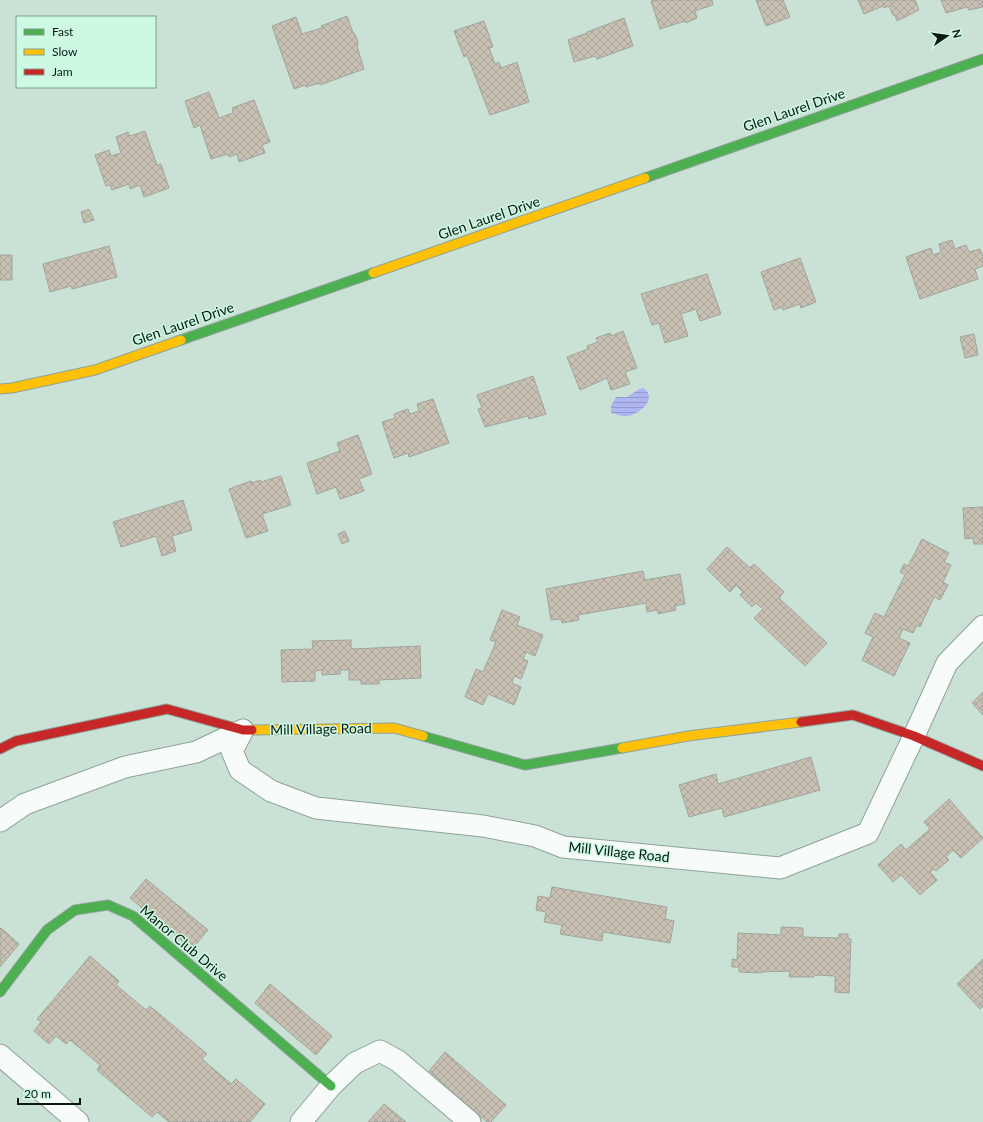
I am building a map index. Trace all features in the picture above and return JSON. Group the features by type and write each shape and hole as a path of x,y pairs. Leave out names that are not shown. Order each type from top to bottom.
{"street":[{"name":"Glen Laurel Drive","path":"0,389 12,388 95,370 350,282 983,59"},
{"name":"Mill Village Road","path":"243,730 232,751 240,770 271,791 316,808 483,826 535,836 564,848 780,868 868,833 947,663 983,626"},
{"name":"Mill Village Road","path":"0,749 16,741 168,709 243,730 394,728 525,765 688,736 853,715 914,736 983,766"},
{"name":"Mill Village Road","path":"0,821 32,801 125,767 196,752 243,730"},
{"name":"Manor Club Drive","path":"0,992 47,930 75,910 108,905 133,916 331,1086"},
{"path":"301,1122 331,1086 355,1063 380,1051 398,1061 470,1122"},
{"path":"0,1054 78,1122"}],"water":[{"path":"643,388 649,396 648,401 646,405 637,413 621,416 611,413 611,406 616,397 627,397"}],"building":[{"path":"712,0 713,5 695,11 697,18 686,23 685,21 660,29 651,1"},
{"path":"756,0 783,0 790,17 766,26"},
{"path":"858,0 915,0 919,10 897,21 889,6 884,8 883,6 864,14"},
{"path":"941,0 983,0 983,7 969,10 967,7 946,13"},
{"path":"347,16 358,42 357,46 364,69 320,85 319,83 306,87 305,85 294,89 272,26 296,17 302,34 322,28 321,26"},
{"path":"624,18 633,46 597,59 595,56 574,62 568,40"},
{"path":"484,21 493,47 489,48 495,64 499,62 501,68 517,62 529,102 490,115 467,55 464,57 454,31"},
{"path":"209,92 219,118 233,113 232,108 254,100 270,142 262,145 265,153 239,162 237,154 229,157 228,154 211,159 200,125 194,128 185,101"},
{"path":"145,131 157,165 161,164 169,188 144,197 140,185 130,189 129,184 112,190 110,185 106,186 95,155 109,150 111,156 121,153 116,137 128,132 130,136"},
{"path":"89,209 94,220 84,223 81,212"},
{"path":"952,240 955,249 966,245 969,252 980,249 983,257 983,266 975,269 978,279 920,299 906,257 931,248 933,255 941,252 939,244"},
{"path":"109,246 117,277 72,289 71,286 50,292 43,264"},
{"path":"0,255 12,255 12,280 0,280"},
{"path":"800,258 816,302 801,308 800,304 783,310 782,307 774,310 761,272"},
{"path":"707,274 721,314 700,321 696,309 681,314 688,336 665,343 659,323 652,325 641,294"},
{"path":"623,331 637,368 625,372 630,384 611,390 607,378 580,390 567,357 588,349 587,346 598,342 596,338 610,333 611,336"},
{"path":"974,334 978,355 965,358 960,337"},
{"path":"533,376 546,414 529,419 528,416 485,427 478,409 482,408 477,395"},
{"path":"433,399 449,443 409,457 408,453 394,458 382,422 395,418 394,414 408,409 410,414 419,411 417,404"},
{"path":"358,435 372,474 359,479 364,491 340,499 336,487 317,494 307,463 340,451 337,443"},
{"path":"281,476 291,505 262,514 268,531 246,538 229,489 251,481 252,483 260,480 261,482"},
{"path":"183,500 192,530 172,536 176,551 162,556 156,536 121,547 113,522"},
{"path":"983,507 983,544 974,544 973,538 965,539 963,508"},
{"path":"345,531 349,541 342,544 338,534"},
{"path":"922,539 949,553 944,562 951,565 943,582 948,585 940,600 934,597 920,627 917,625 913,633 903,629 899,638 910,643 894,676 862,660 873,637 865,633 875,613 884,617 905,575 900,572 904,564 908,566"},
{"path":"727,547 750,568 754,564 784,592 779,598 827,643 805,666 754,618 763,609 756,603 752,607 740,595 743,592 736,585 730,592 707,569"},
{"path":"643,571 645,580 680,574 685,604 675,606 676,610 658,614 657,610 647,612 646,603 578,615 579,620 562,623 561,619 551,620 546,589"},
{"path":"502,610 520,617 517,625 543,635 535,656 526,652 523,659 528,661 521,679 514,676 512,683 521,687 514,705 488,694 483,705 465,697 476,669 483,672 496,642 490,640"},
{"path":"351,640 351,649 420,646 421,678 379,680 379,684 361,684 361,680 349,680 349,670 340,670 340,674 322,675 322,670 315,671 315,681 282,682 281,650 313,649 312,641"},
{"path":"983,692 983,715 972,703"},
{"path":"811,757 820,790 724,817 722,808 689,817 679,785 716,774 718,784"},
{"path":"949,799 983,838 961,858 953,850 946,857 949,860 936,871 934,869 930,872 937,880 920,895 901,875 893,882 878,865 901,844 906,850 930,829 924,822"},
{"path":"146,879 208,930 192,949 130,898"},
{"path":"552,887 667,907 665,919 674,921 670,943 603,932 602,941 560,934 562,925 544,922 546,912 536,910 538,896 550,898"},
{"path":"781,927 803,928 803,937 839,938 839,934 848,934 848,939 851,939 849,993 835,992 835,976 814,975 814,977 789,977 790,971 761,973 739,972 739,967 732,967 732,959 737,960 738,933 781,935"},
{"path":"1,928 19,944 0,967 0,929"},
{"path":"90,956 119,981 116,985 146,1010 150,1006 207,1054 202,1059 231,1084 236,1079 265,1104 250,1122 169,1122 157,1112 152,1117 97,1070 100,1065 70,1040 66,1044 56,1036 49,1044 34,1031 41,1022 37,1019"},
{"path":"983,959 983,1006 980,1009 957,984"},
{"path":"270,984 332,1036 316,1055 255,1003"},
{"path":"445,1052 506,1105 491,1122 487,1122 429,1071"},
{"path":"384,1104 406,1122 368,1122"}],"traffic: fast":[{"path":"645,178 983,59"},
{"path":"181,340 373,273"},
{"path":"423,736 525,765 622,748"},
{"path":"0,992 47,930 75,910 108,905 133,916 331,1086"}],"traffic: slow":[{"path":"373,273 645,178"},
{"path":"0,389 12,388 95,370 181,340"},
{"path":"622,748 688,736 801,722"},
{"path":"252,730 394,728 423,736"}],"traffic: jam":[{"path":"0,749 16,741 167,709 243,730 252,730"},
{"path":"801,722 853,715 914,736 983,766"}]}
